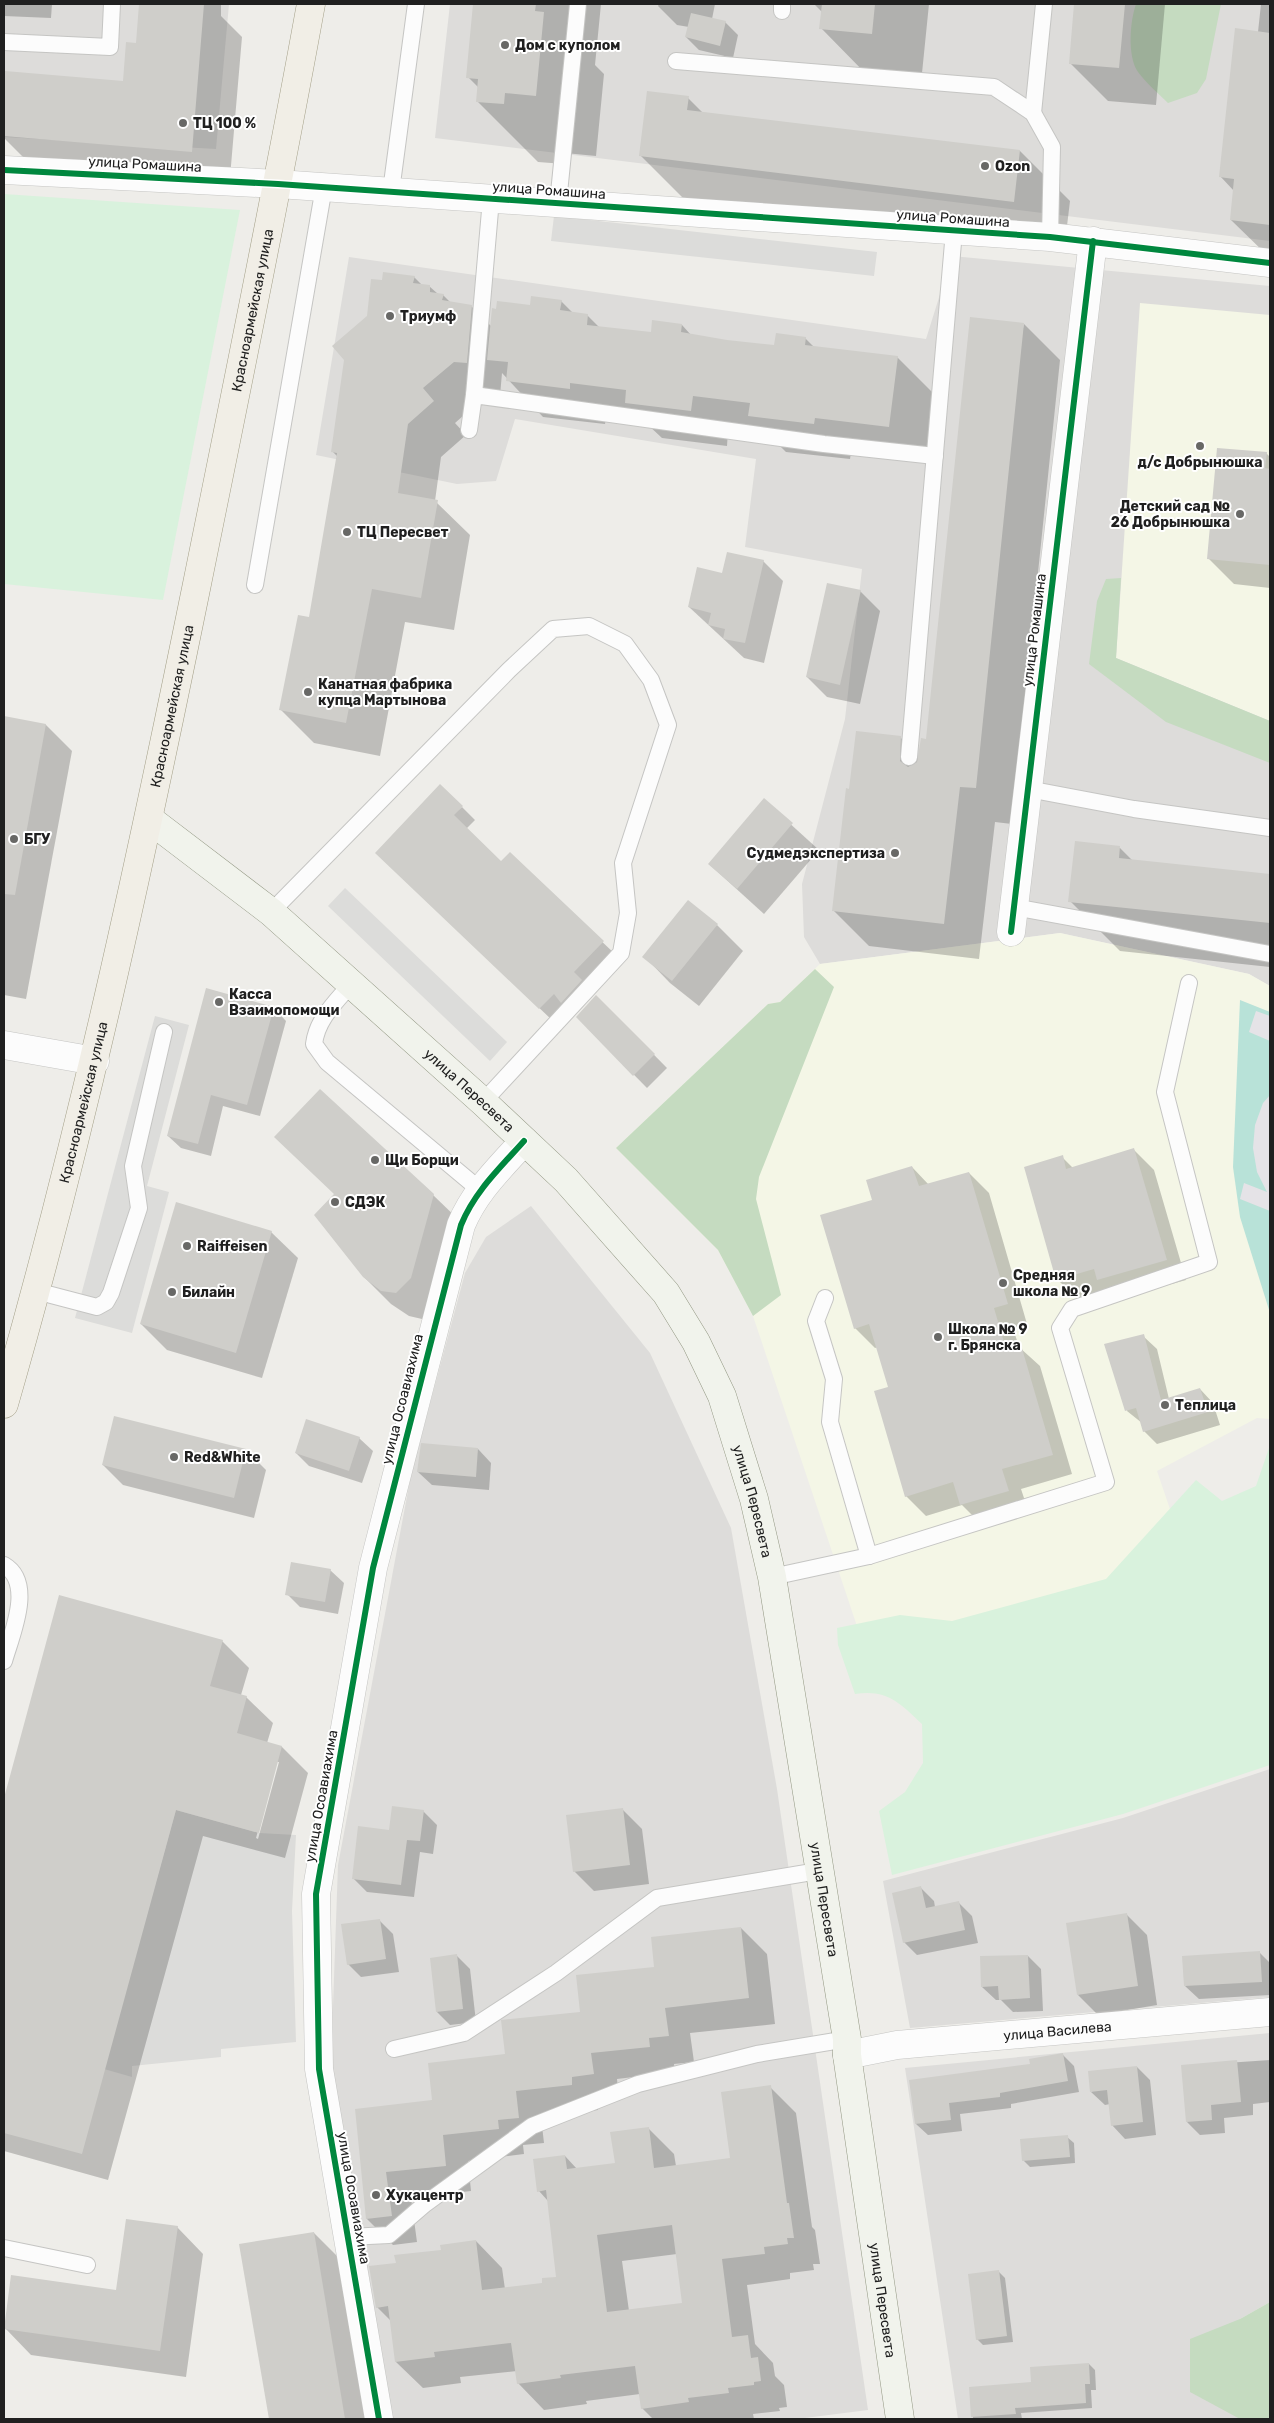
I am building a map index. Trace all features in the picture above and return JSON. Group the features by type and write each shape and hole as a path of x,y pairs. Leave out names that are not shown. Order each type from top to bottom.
{"main road":[{"name":"Красноармейская улица","path":"4,1404 9,1368 36,1291 95,1061 149,819 278,184 311,4"},
{"name":"улица Пересвета","path":"149,819 271,912 566,1180 666,1293 696,1342 722,1396 754,1499 772,1577 847,2047 900,2419"}],"street":[{"name":"улица Ромашина","path":"4,170 278,184 1050,237 1270,263"},
{"name":"улица Ромашина","path":"1012,920 1092,241"},
{"path":"4,1045 95,1061"},
{"name":"улица Осоавиахима","path":"379,2419 319,2069 316,1894 373,1568 461,1225 468,1207 480,1190 524,1141"},
{"name":"улица Василева","path":"847,2047 897,2045 1270,2012"}],"lane":[{"path":"4,42 110,48 112,4"},
{"path":"391,192 416,4"},
{"path":"558,203 578,4"},
{"path":"1032,113 1044,4"},
{"path":"676,61 994,87 1032,113 1052,147 1050,237"},
{"path":"255,585 324,187"},
{"path":"469,430 474,395 492,199"},
{"path":"909,757 954,231"},
{"path":"474,395 824,444 935,456"},
{"path":"271,912 509,670 553,629 589,626 625,644 651,680 668,724 623,863 628,913 621,953 482,1102"},
{"path":"1028,788 1134,809 1270,828"},
{"path":"1012,920 1270,954"},
{"path":"772,1577 870,1556 1106,1482 1060,1328 1072,1309 1209,1262 1165,1092 1189,983"},
{"path":"351,984 322,1020 316,1031 314,1044 327,1062 480,1190"},
{"path":"36,1291 97,1307 106,1302 111,1293 139,1208 133,1166 164,1032"},
{"path":"825,1298 816,1321 834,1379 830,1422 870,1556"},
{"path":"4,1565 18,1584 21,1604 4,1661"},
{"path":"394,2049 464,2033 556,1973 657,1898 818,1872"},
{"path":"348,2236 390,2235 425,2204 532,2126 638,2084 757,2054 847,2047"},
{"path":"4,2248 87,2265"}],"shaded area":[{"path":"4,4 229,4 216,149 4,137"},
{"path":"450,4 1270,4 1270,241 435,138"},
{"path":"554,216 877,252 874,276 551,241"},
{"path":"952,256 1270,286 1270,986 1249,974 1060,933 820,964 804,937 802,884 845,719 862,569 745,547 756,459 515,419 496,481 457,484 316,455 349,257 926,339"},
{"name":"д/с Добрынюшка","path":"1140,303 1270,315 1270,721 1116,658"},
{"path":"345,888 507,1042 490,1061 328,906"},
{"name":"Средняя школа № 9","path":"1060,933 1249,974 1270,986 1270,1419 1257,1418 1157,1471 1173,1518 1109,1583 938,1631 862,1641 753,1316 718,1250 616,1148 768,1004 780,1002 820,964"},
{"path":"1240,1000 1270,1012 1270,1313 1240,1217 1233,1167"},
{"path":"1256,1011 1270,1016 1270,1041 1249,1032"},
{"path":"155,1016 189,1025 147,1186 169,1192 132,1333 75,1318"},
{"path":"1270,1095 1270,1211 1240,1199 1244,1183 1267,1192 1257,1172 1253,1148 1255,1125 1263,1103"},
{"path":"531,1206 650,1353 731,1528 777,1789 868,2410 797,2419 383,2419 331,2063 338,1865 411,1475 465,1273 486,1237"},
{"path":"1270,1769 1270,1997 910,2028 883,1881 1123,1818"},
{"path":"176,1810 259,1833 296,1835 292,1911 296,2042 221,2049 221,2057 132,2066 132,2077 104,2069"},
{"path":"1270,2033 1270,2302 1240,2319 1240,2419 958,2419 905,2068"}],"green space":[{"path":"1136,4 1221,4 1206,79 1197,93 1168,103 1138,72 1132,57 1131,48 1132,20"},
{"path":"4,194 240,210 163,600 4,584"},
{"path":"1121,578 1116,658 1270,721 1270,763 1166,722 1089,664 1097,601 1106,579"},
{"path":"815,969 834,987 759,1177 756,1199 781,1295 753,1316 718,1250 616,1148 768,1004 780,1002"},
{"path":"1270,1445 1270,1765 1123,1814 892,1875 879,1811 905,1792 923,1763 922,1724 892,1699 876,1694 855,1694 838,1645 837,1628 900,1615 952,1621 1106,1579 1196,1480 1222,1501 1256,1486"},
{"path":"1270,2302 1270,2419 1240,2419 1190,2392 1190,2339 1240,2319"}],"building":[{"path":"139,4 204,4 192,152 4,136 5,71 123,81 126,42 136,43"},
{"name":"Дом с куполом","path":"473,4 536,4 535,11 544,12 536,96 505,93 504,104 476,102 478,79 466,78"},
{"path":"822,4 875,4 872,34 819,29"},
{"path":"1074,4 1125,4 1119,68 1069,64"},
{"path":"691,13 726,21 720,46 685,37"},
{"path":"1235,28 1270,33 1270,225 1230,220 1234,179 1219,177"},
{"path":"647,91 689,96 687,110 1020,150 1014,202 639,156"},
{"path":"383,272 415,276 413,283 430,285 430,292 444,294 442,300 472,305 467,363 454,362 423,388 434,401 408,424 398,493 438,500 421,598 372,589 346,723 279,710 298,615 309,617 337,453 331,452 344,360 332,346 367,316 371,279 382,280"},
{"path":"531,296 562,300 560,310 588,314 587,325 651,332 652,320 682,324 681,332 727,340 774,345 776,333 806,337 805,345 898,356 889,427 815,418 814,424 748,416 750,403 693,396 691,411 625,403 626,390 570,383 570,389 506,381 508,362 487,360 492,308 496,309 497,301 530,305"},
{"path":"970,317 1024,323 976,788 960,787 944,924 832,911 846,788 849,789 856,731 901,736 900,761 908,767 917,762 921,738 926,739"},
{"name":"Детский сад № 26 Добрынюшка","path":"1217,448 1267,452 1265,468 1270,469 1270,565 1207,559"},
{"path":"727,552 764,560 745,643 723,639 725,629 708,625 711,613 688,607 697,567 722,573"},
{"path":"827,583 861,590 840,685 806,677"},
{"name":"БГУ","path":"4,716 46,724 15,895 4,894"},
{"path":"440,784 463,806 454,815 501,861 510,852 604,941 574,972 582,980 561,1003 554,994 539,1009 375,853"},
{"path":"764,798 793,823 737,889 708,864"},
{"path":"1075,841 1120,846 1119,858 1270,874 1270,923 1068,902"},
{"path":"688,900 718,924 672,981 642,957"},
{"path":"206,988 274,1007 247,1105 211,1095 198,1144 167,1136"},
{"path":"596,995 655,1054 633,1076 576,1017"},
{"path":"320,1089 434,1194 411,1278 396,1293 381,1291 363,1277 314,1215 334,1194 274,1137"},
{"path":"1134,1148 1167,1260 1097,1280 1094,1269 1056,1280 1024,1167 1063,1155 1066,1169"},
{"name":"Школа № 9 г. Брянска","path":"912,1166 919,1186 969,1172 1008,1304 994,1308 1006,1349 1021,1345 1053,1455 1002,1469 1009,1491 960,1505 953,1482 905,1497 874,1391 888,1387 869,1324 854,1329 820,1215 872,1200 866,1180"},
{"path":"176,1202 272,1231 236,1353 140,1324"},
{"path":"1144,1334 1161,1400 1200,1388 1208,1412 1143,1432 1136,1408 1125,1411 1104,1344"},
{"name":"Red&White","path":"114,1416 246,1449 234,1498 102,1465"},
{"path":"306,1419 360,1437 349,1471 295,1453"},
{"path":"421,1443 478,1448 476,1477 417,1472"},
{"path":"291,1562 331,1569 325,1602 285,1595"},
{"path":"59,1595 223,1640 210,1686 247,1696 237,1733 282,1746 259,1833 176,1810 82,2154 4,2133 4,1798"},
{"path":"392,1806 424,1810 420,1841 407,1840 401,1885 352,1879 358,1826 389,1830"},
{"path":"623,1808 630,1865 573,1872 566,1815"},
{"path":"921,1886 926,1908 959,1901 965,1930 903,1943 892,1893"},
{"path":"1127,1913 1138,1986 1077,1995 1066,1923"},
{"path":"380,1919 386,1959 347,1965 341,1924"},
{"path":"741,1927 749,1998 665,2008 669,2036 649,2038 650,2047 591,2053 594,2074 572,2077 572,2085 516,2091 519,2118 498,2120 499,2129 443,2135 446,2166 386,2172 392,2216 366,2219 355,2109 432,2100 428,2063 505,2054 501,2020 580,2012 576,1975 654,1967 651,1937"},
{"path":"1260,1951 1262,1982 1184,1986 1182,1956"},
{"path":"457,1954 463,2009 436,2012 430,1958"},
{"path":"1028,1955 1030,1998 999,2000 998,1986 981,1987 980,1956"},
{"path":"1063,2053 1068,2081 1000,2093 1000,2097 949,2103 951,2120 915,2124 909,2080 1030,2064 1029,2059"},
{"path":"1237,2060 1241,2102 1211,2105 1212,2120 1186,2122 1181,2065"},
{"path":"1137,2066 1143,2122 1111,2126 1107,2090 1090,2092 1088,2071"},
{"path":"771,2085 787,2203 789,2203 794,2238 787,2238 788,2244 764,2247 765,2254 722,2259 732,2337 748,2335 751,2358 758,2357 761,2381 754,2382 754,2385 728,2388 729,2393 688,2398 689,2402 641,2409 635,2366 560,2375 561,2378 517,2384 511,2343 434,2352 435,2357 395,2362 388,2306 376,2308 369,2266 396,2263 394,2255 441,2250 440,2245 476,2240 482,2290 542,2283 542,2278 556,2277 546,2190 537,2192 533,2159 565,2155 567,2169 615,2163 610,2132 649,2127 654,2168 730,2158 721,2092","holes":["672,2225 682,2303 607,2312 597,2235"]},
{"path":"1068,2135 1070,2157 1022,2161 1020,2139"},
{"path":"126,2219 178,2226 160,2351 4,2329 11,2275 116,2290"},
{"path":"314,2232 345,2419 269,2419 239,2244"},
{"path":"999,2270 1007,2336 976,2340 968,2274"},
{"path":"1089,2363 1090,2384 1085,2384 1086,2403 1015,2408 1016,2414 971,2417 969,2387 1031,2382 1030,2367"}],"cycle path":[{"path":"4,170 278,184 1050,237 1270,263"},
{"path":"1011,932 1093,241"},
{"path":"379,2419 319,2069 316,1894 373,1568 461,1225 473,1201 497,1170 524,1141"}],"place":[{"name":"Дом с куполом","path":"505,45"},
{"name":"ТЦ 100 %","path":"183,123"},
{"name":"Ozon","path":"985,166"},
{"name":"Триумф","path":"390,316"},
{"name":"д/с Добрынюшка","path":"1200,446"},
{"name":"Детский сад № 26 Добрынюшка","path":"1240,514"},
{"name":"ТЦ Пересвет","path":"347,532"},
{"name":"Канатная фабрика купца Мартынова","path":"308,692"},
{"name":"БГУ","path":"14,839"},
{"name":"Судмедэкспертиза","path":"895,853"},
{"name":"Касса Взаимопомощи","path":"219,1002"},
{"name":"Щи Борщи","path":"375,1160"},
{"name":"СДЭК","path":"335,1202"},
{"name":"Raiffeisen","path":"187,1246"},
{"name":"Средняя школа № 9","path":"1003,1283"},
{"name":"Билайн","path":"172,1292"},
{"name":"Школа № 9 г. Брянска","path":"938,1337"},
{"name":"Теплица","path":"1165,1405"},
{"name":"Red&White","path":"174,1457"},
{"name":"Хукацентр","path":"376,2195"}]}
